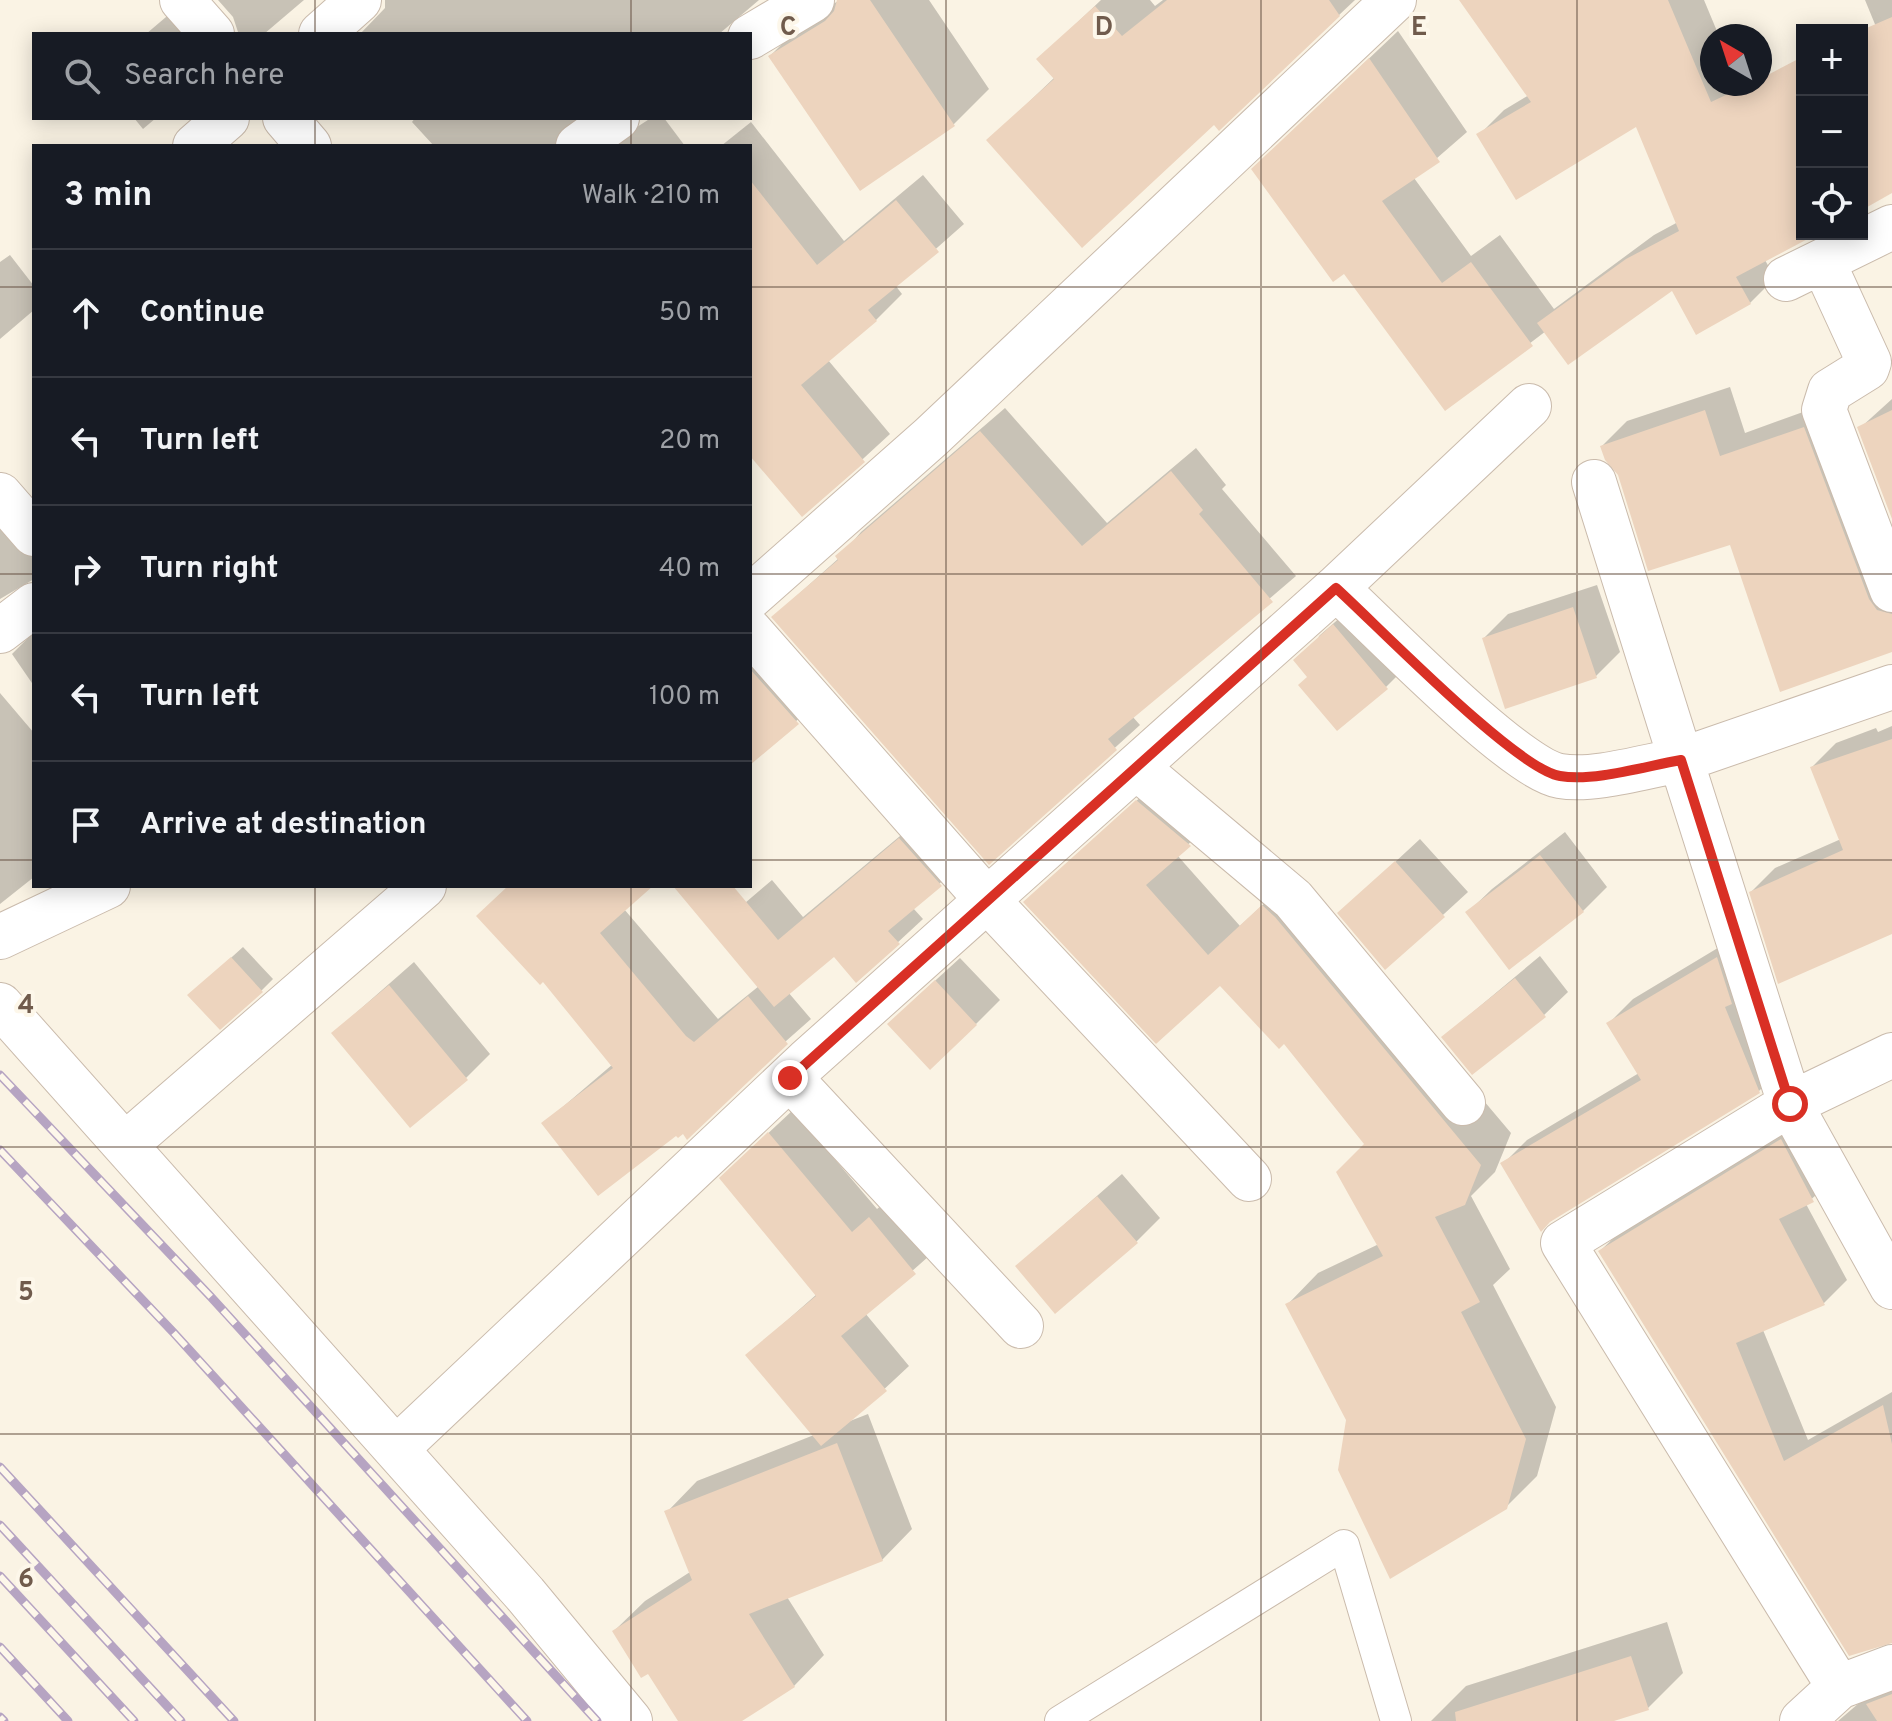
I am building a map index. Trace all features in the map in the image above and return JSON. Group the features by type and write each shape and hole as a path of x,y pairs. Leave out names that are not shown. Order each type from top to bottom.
{"street":[{"path":"182,0 210,32"},
{"path":"323,32 359,0"},
{"path":"752,36 812,0"},
{"path":"752,595 931,437 1394,0"},
{"path":"197,144 225,120"},
{"path":"287,120 307,144"},
{"path":"581,144 614,120"},
{"path":"1892,227 1804,271 1869,362 1867,368 1830,391 1824,401 1824,410 1892,590"},
{"path":"397,1448 790,1078 1336,588 1529,406"},
{"path":"1594,482 1790,1104 1892,1287"},
{"path":"0,495 32,532"},
{"path":"1336,588 1483,725 1542,772 1574,778 1681,760 1892,687"},
{"path":"0,631 32,607"},
{"path":"752,633 988,901 1249,1179"},
{"path":"1137,768 1293,899 1463,1103"},
{"path":"0,937 104,888"},
{"path":"126,1144 422,888"},
{"path":"0,1005 397,1448 630,1721"},
{"path":"1839,1687 1563,1243 1790,1104 1892,1055"},
{"path":"790,1078 1021,1326"},
{"path":"1802,1721 1839,1687 1892,1667"}],"lane":[{"path":"1060,1721 1344,1545 1396,1721"}],"building":[{"path":"837,0 870,0 955,126 860,191 768,56 825,21 834,11"},
{"path":"1167,0 1329,0 1340,16 1219,131 1214,125 1082,248 986,140 1054,79 1036,59 1095,6 1122,36"},
{"path":"1459,0 1668,0 1700,76 1700,96 1708,96 1711,102 1724,96 1772,96 1772,73 1796,60 1796,240 1806,240 1736,277 1751,304 1696,335 1672,291 1568,365 1537,323 1626,259 1679,231 1636,127 1516,200 1476,134 1531,102"},
{"path":"1892,17 1892,193 1868,207 1868,96 1868,27"},
{"path":"1369,58 1440,162 1382,201 1442,283 1471,262 1533,346 1445,411 1344,274 1333,282 1251,169"},
{"path":"752,183 817,265 896,200 939,252 868,310 877,321 801,385 865,462 802,517 752,458"},
{"path":"1705,410 1720,456 1804,427 1869,599 1877,610 1892,614 1892,652 1780,692 1730,545 1648,571 1618,475 1605,460 1600,446"},
{"path":"1892,410 1892,519 1857,427"},
{"path":"980,431 1082,546 1171,471 1203,510 1199,514 1273,602 1108,739 1117,750 989,865 771,617 838,560 835,556"},
{"path":"1573,607 1597,678 1505,709 1482,638"},
{"path":"1333,624 1388,689 1337,731 1298,685 1307,677 1293,660"},
{"path":"752,671 799,724 752,763"},
{"path":"1892,739 1892,934 1778,984 1749,892 1843,850 1810,767"},
{"path":"1136,800 1191,846 1146,885 1208,955 1262,905 1481,1165 1465,1205 1435,1217 1480,1302 1461,1312 1526,1439 1507,1509 1390,1579 1338,1470 1346,1420 1285,1304 1383,1256 1336,1172 1364,1144 1284,1044 1279,1049 1220,986 1156,1044 1023,902"},
{"path":"899,838 942,886 888,931 900,944 856,983 834,957 774,1007 675,888 735,888 778,940"},
{"path":"1540,855 1584,912 1509,970 1465,912"},
{"path":"1395,861 1445,917 1385,970 1337,913"},
{"path":"506,888 651,888 600,933 686,1036 694,1042 748,996 788,1044 687,1140 683,1134 678,1138 676,1136 598,1196 541,1123 613,1068 543,982 540,985 476,916"},
{"path":"231,957 263,992 220,1030 187,995"},
{"path":"1717,957 1732,1004 1725,1007 1760,1093 1550,1222 1541,1232 1500,1163 1641,1080 1606,1023"},
{"path":"1515,978 1546,1017 1472,1075 1441,1037"},
{"path":"935,980 977,1025 930,1070 887,1024"},
{"path":"389,985 468,1080 410,1128 331,1033"},
{"path":"768,1132 852,1232 869,1217 916,1274 841,1336 887,1391 821,1446 745,1355 816,1296 719,1178"},
{"path":"1781,1139 1814,1202 1779,1219 1825,1305 1736,1343 1784,1461 1883,1405 1892,1444 1892,1643 1849,1656 1598,1251"},
{"path":"1097,1196 1138,1243 1055,1314 1015,1266"},
{"path":"837,1443 883,1561 749,1614 795,1687 742,1721 678,1721 648,1674 641,1678 612,1631 692,1580 664,1511"},
{"path":"1631,1656 1649,1710 1614,1721 1456,1721 1455,1712"},
{"path":"1892,1694 1892,1721 1877,1721 1866,1704"}],"railway":[{"path":"0,1075 211,1297 597,1721"},
{"path":"0,1150 173,1332 527,1721"},
{"path":"0,1467 234,1721"},
{"path":"0,1525 181,1721"},
{"path":"0,1576 134,1721"},
{"path":"0,1647 68,1721"},
{"path":"0,1717 4,1721"}],"route":[{"path":"790,1078 1336,588 1483,725 1542,772 1574,778 1681,760 1790,1104"}]}
